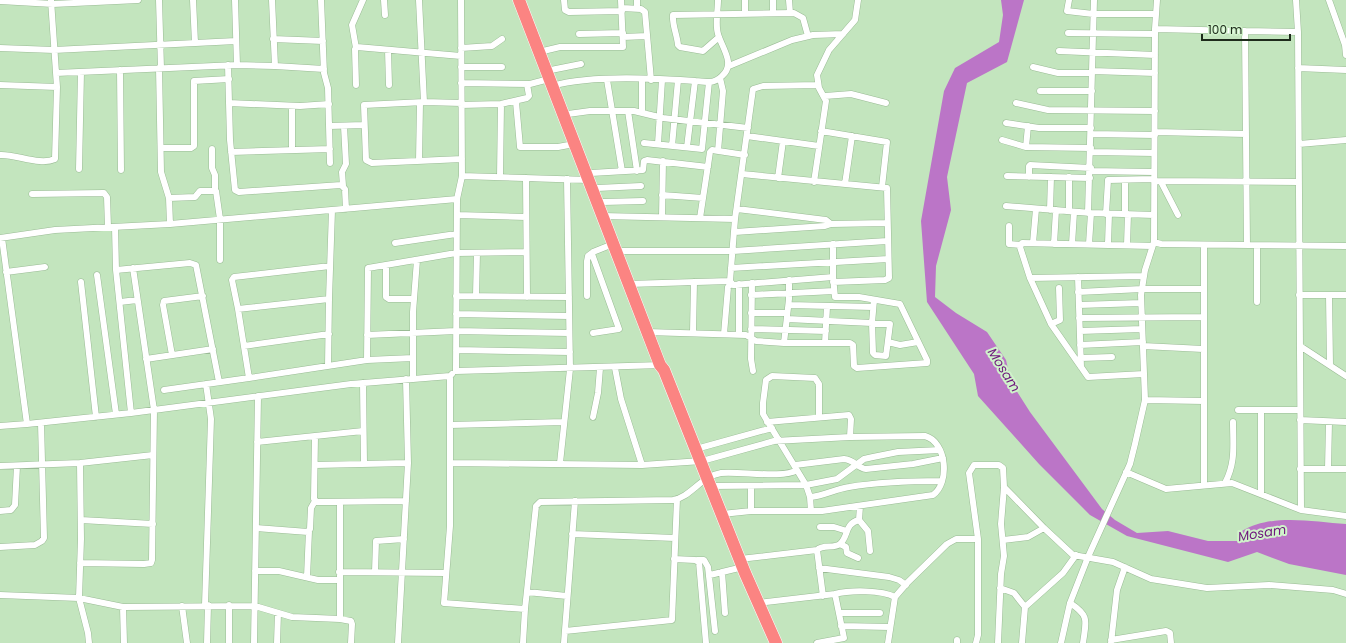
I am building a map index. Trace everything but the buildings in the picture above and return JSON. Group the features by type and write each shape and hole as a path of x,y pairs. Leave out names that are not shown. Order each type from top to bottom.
{"highway":[{"path":"518,0 542,51"},
{"path":"525,0 574,144 603,202 605,216"},
{"path":"552,80 568,114 605,216 663,367 702,461 741,563 776,643"}],"street":[{"path":"0,1 51,2 138,0"},
{"path":"159,0 161,172 169,198 170,224"},
{"path":"193,0 195,43"},
{"path":"235,0 237,65"},
{"path":"272,0 275,66"},
{"path":"321,0 324,69 328,88 329,104 330,163"},
{"path":"356,85 356,48 352,25 363,0"},
{"path":"384,0 385,14"},
{"path":"419,0 422,102 419,161"},
{"path":"456,371 456,215 457,199 462,176 461,0"},
{"path":"564,0 565,10 569,12 637,8 643,9 645,12 651,80"},
{"path":"542,51 560,47 623,47 621,0"},
{"path":"637,0 637,8"},
{"path":"718,0 718,33 728,57 729,66"},
{"path":"745,0 745,14"},
{"path":"773,0 773,13"},
{"path":"789,0 790,13"},
{"path":"814,182 826,101 825,96 818,85 817,75 828,50 855,20 858,0"},
{"path":"1069,0 1068,11 1093,14 1156,14"},
{"path":"1090,244 1094,0"},
{"path":"1061,643 1070,603 1088,557 1126,472 1135,444 1145,400 1141,303 1144,276 1153,244 1155,31 1157,0"},
{"path":"1296,0 1298,32 1301,510"},
{"path":"1329,0 1345,45 1346,55"},
{"path":"0,155 11,155 23,160 55,159 57,87 51,2"},
{"path":"720,37 703,51 680,47 678,45 676,31 673,25 674,14 799,14 803,18 808,36"},
{"path":"1068,33 1093,34 1155,31 1298,32"},
{"path":"1246,31 1247,246"},
{"path":"579,34 647,36"},
{"path":"552,80 567,82 608,80 678,80 714,82 720,78 729,66 792,40 808,36 843,34"},
{"path":"273,39 323,41"},
{"path":"461,48 492,46 502,39"},
{"path":"0,48 54,50 236,41"},
{"path":"356,48 461,56"},
{"path":"388,50 389,85"},
{"path":"1059,51 1155,55"},
{"path":"461,83 537,83 552,80 581,64"},
{"path":"56,73 228,65 324,69"},
{"path":"228,65 231,152 234,188 237,192 343,186"},
{"path":"461,67 502,67"},
{"path":"1033,67 1058,73 1155,73"},
{"path":"1298,68 1346,70"},
{"path":"120,70 121,170"},
{"path":"79,169 81,72"},
{"path":"718,151 723,91 720,78"},
{"path":"161,148 191,148 194,146 194,81 228,79"},
{"path":"608,80 622,171"},
{"path":"642,80 642,112"},
{"path":"658,144 662,80"},
{"path":"672,146 678,80"},
{"path":"687,148 695,81"},
{"path":"644,143 687,148 702,148 709,82"},
{"path":"462,159 367,162 364,105 422,102 501,104 516,102 528,97 527,84"},
{"path":"0,85 57,87"},
{"path":"724,334 728,287 730,282 737,209 752,91 755,88 763,86 818,85"},
{"path":"1040,91 1092,92"},
{"path":"825,96 851,94 886,103"},
{"path":"516,102 520,147 558,147 574,144"},
{"path":"229,103 292,106 329,104"},
{"path":"1016,103 1048,110 1155,111"},
{"path":"500,177 501,104"},
{"path":"292,106 292,150"},
{"path":"568,114 590,111 642,112 675,120 748,128"},
{"path":"628,111 637,171"},
{"path":"1006,123 1092,131 1155,134 1246,134"},
{"path":"329,126 364,125"},
{"path":"344,126 346,164 342,172 346,209"},
{"path":"1026,147 1028,126"},
{"path":"821,131 886,142 888,144 882,187"},
{"path":"747,136 819,146"},
{"path":"845,184 852,136"},
{"path":"1002,140 1026,147 1154,152"},
{"path":"1299,144 1346,140"},
{"path":"778,178 783,141"},
{"path":"212,149 212,168 215,175 215,190 220,219 220,260"},
{"path":"231,152 330,149"},
{"path":"700,218 710,152 712,150 745,154"},
{"path":"592,180 622,171 643,170 645,160 708,166"},
{"path":"662,217 663,161"},
{"path":"1029,177 1030,165 1090,172 1154,172"},
{"path":"1007,176 1069,177 1090,172"},
{"path":"631,284 730,282 739,284 789,280 888,279 887,190 885,187 814,182 742,174"},
{"path":"462,176 592,180 641,186"},
{"path":"1051,177 1054,244"},
{"path":"1069,177 1072,244"},
{"path":"526,178 527,297"},
{"path":"560,463 570,369 567,179"},
{"path":"1108,244 1108,180 1247,183 1299,182"},
{"path":"1125,180 1127,245"},
{"path":"1161,182 1178,215"},
{"path":"169,198 193,197 200,191 215,190"},
{"path":"32,194 104,192 107,197 112,227 131,413"},
{"path":"662,195 703,198"},
{"path":"27,424 1,238 55,230 170,224 457,199"},
{"path":"603,202 643,201"},
{"path":"1006,206 1071,212 1154,215"},
{"path":"737,209 826,220 831,224"},
{"path":"1033,243 1036,209"},
{"path":"328,366 332,210"},
{"path":"456,215 526,217"},
{"path":"605,216 736,219"},
{"path":"735,232 825,226 831,224 887,223"},
{"path":"1009,226 1009,244 1020,245 1033,243 1346,246"},
{"path":"395,243 456,234"},
{"path":"587,296 588,256 592,253 617,247 733,251 887,241"},
{"path":"650,331 739,334 751,337 756,341 784,343 852,344 854,366 857,368 926,364 927,360 900,304 835,296 833,279 833,244"},
{"path":"1020,245 1030,278 1051,324 1088,377 1144,374"},
{"path":"1204,245 1204,485"},
{"path":"1257,246 1257,302"},
{"path":"367,360 368,268 456,253 526,252"},
{"path":"476,296 477,253"},
{"path":"592,253 619,328 615,331 593,332"},
{"path":"731,268 888,259"},
{"path":"398,643 417,260"},
{"path":"116,270 193,264 197,268 219,382"},
{"path":"386,265 386,297 389,299 414,299"},
{"path":"249,378 232,280 234,277 330,266"},
{"path":"6,272 45,267"},
{"path":"80,562 144,564 151,562 152,560 154,410 133,268"},
{"path":"97,275 116,414"},
{"path":"1030,278 1144,276"},
{"path":"1078,277 1081,368"},
{"path":"784,343 789,305 789,280"},
{"path":"80,282 96,416"},
{"path":"693,332 694,282"},
{"path":"752,283 751,337 753,371"},
{"path":"739,284 739,334"},
{"path":"1051,324 1060,320 1059,288"},
{"path":"1078,292 1142,289 1203,289"},
{"path":"751,295 834,291"},
{"path":"1299,295 1346,295"},
{"path":"1329,295 1330,365"},
{"path":"172,356 163,305 164,301 203,296"},
{"path":"456,296 569,297"},
{"path":"238,310 329,299"},
{"path":"120,302 137,300"},
{"path":"751,313 826,321 872,324 890,324 886,356 874,354 872,324 874,300"},
{"path":"1079,304 1141,303"},
{"path":"789,305 873,307"},
{"path":"825,343 827,307"},
{"path":"456,314 569,316"},
{"path":"1079,318 1142,316 1203,317"},
{"path":"751,329 826,331"},
{"path":"1080,331 1142,329"},
{"path":"368,336 456,331 570,333"},
{"path":"244,346 329,334"},
{"path":"888,342 900,345 918,342"},
{"path":"1080,345 1143,344 1203,349"},
{"path":"1300,346 1346,376"},
{"path":"146,359 213,349"},
{"path":"456,350 570,352"},
{"path":"1081,358 1112,357"},
{"path":"164,390 367,360 413,358"},
{"path":"0,426 131,413 362,383 450,376 456,371 663,367"},
{"path":"593,417 598,393 600,368"},
{"path":"615,368 621,399 642,465"},
{"path":"450,376 450,526 444,603 525,609"},
{"path":"811,511 810,497 806,485 763,414 763,396 766,380 772,376 815,378 819,384 819,417"},
{"path":"362,383 364,464"},
{"path":"206,384 211,419 206,605 207,643"},
{"path":"254,643 258,396"},
{"path":"1145,400 1204,401"},
{"path":"1238,410 1300,410"},
{"path":"1261,410 1261,494"},
{"path":"767,422 849,414 851,419 850,437"},
{"path":"1300,420 1346,422"},
{"path":"0,547 35,545 42,541 41,422"},
{"path":"450,425 564,422"},
{"path":"1225,483 1234,462 1233,422"},
{"path":"1328,469 1329,422"},
{"path":"696,449 772,428"},
{"path":"257,442 363,431"},
{"path":"307,577 311,508 315,501 315,436"},
{"path":"450,463 642,465 702,461 755,446 780,441 850,437 925,436 935,442 943,458 944,468 941,481 933,496 811,511 751,511 722,514"},
{"path":"709,481 751,486 806,485 838,478 864,459 884,454 940,450"},
{"path":"0,466 80,463 153,455"},
{"path":"523,643 525,609 537,503 544,501 677,499 709,481 733,472 786,475 796,467 844,459 852,460 861,468 866,469 913,464 943,458"},
{"path":"80,463 81,520 79,598 89,643"},
{"path":"315,465 408,463"},
{"path":"976,643 978,635 978,539 970,477 970,469 974,465 1001,466 1004,487 1001,515 1004,556 1000,588 998,643"},
{"path":"0,511 11,510 15,505 17,466"},
{"path":"1300,469 1346,470"},
{"path":"1126,472 1166,489 1225,483 1232,484 1301,510 1346,516"},
{"path":"838,478 845,487"},
{"path":"810,497 823,496 845,487 894,481 941,481"},
{"path":"751,486 751,511"},
{"path":"1004,487 1073,555 1088,557 1125,567 1151,579 1207,588 1269,585 1334,590 1346,594"},
{"path":"565,631 672,620 677,499"},
{"path":"315,501 319,503 406,501"},
{"path":"564,643 575,501"},
{"path":"340,502 340,619"},
{"path":"860,506 859,520 868,531 870,551"},
{"path":"81,520 153,524"},
{"path":"840,544 852,522 859,520"},
{"path":"820,527 834,527 847,531"},
{"path":"256,528 309,531"},
{"path":"1003,540 1028,537 1044,528"},
{"path":"572,534 675,538"},
{"path":"375,572 376,541 404,539"},
{"path":"888,643 895,597 906,584 947,544 956,539 978,539"},
{"path":"710,575 722,572 741,563 817,550 821,547 840,544 846,547 847,553 858,558"},
{"path":"817,550 823,596"},
{"path":"1025,607 1063,573 1076,555"},
{"path":"674,559 706,562 710,575 715,631"},
{"path":"697,560 706,643"},
{"path":"1125,567 1117,590 1111,641 1166,631 1170,632 1171,643"},
{"path":"819,568 889,577 906,584"},
{"path":"255,571 279,571 318,580 339,580"},
{"path":"339,572 446,573"},
{"path":"722,572 725,613"},
{"path":"1000,588 1014,593 1025,607 1022,643"},
{"path":"527,592 567,596"},
{"path":"758,603 835,594 881,592 888,593 895,597"},
{"path":"816,643 844,641 835,594"},
{"path":"0,595 79,598 123,607 206,605 255,606 299,618 340,619 352,622 351,643"},
{"path":"1070,603 1082,611 1085,617 1083,643"},
{"path":"229,605 229,643"},
{"path":"182,606 187,643"},
{"path":"123,607 124,643"},
{"path":"277,643 278,613"},
{"path":"839,613 880,613"},
{"path":"841,626 890,627"}],"water":[{"name":"Mosam","path":"1001,0 1024,0 1007,62 967,83 947,177 951,210 936,266 935,297 956,313 987,332 1006,360 1011,382 1030,412 1102,509 1115,520 1137,533 1168,531 1208,541 1238,541 1242,531 1254,525 1279,520 1346,524 1346,575 1289,564 1257,552 1228,562 1127,536 1090,515 1039,464 978,396 974,374 927,302 921,221 944,91 955,68 999,42 1003,15"}]}
